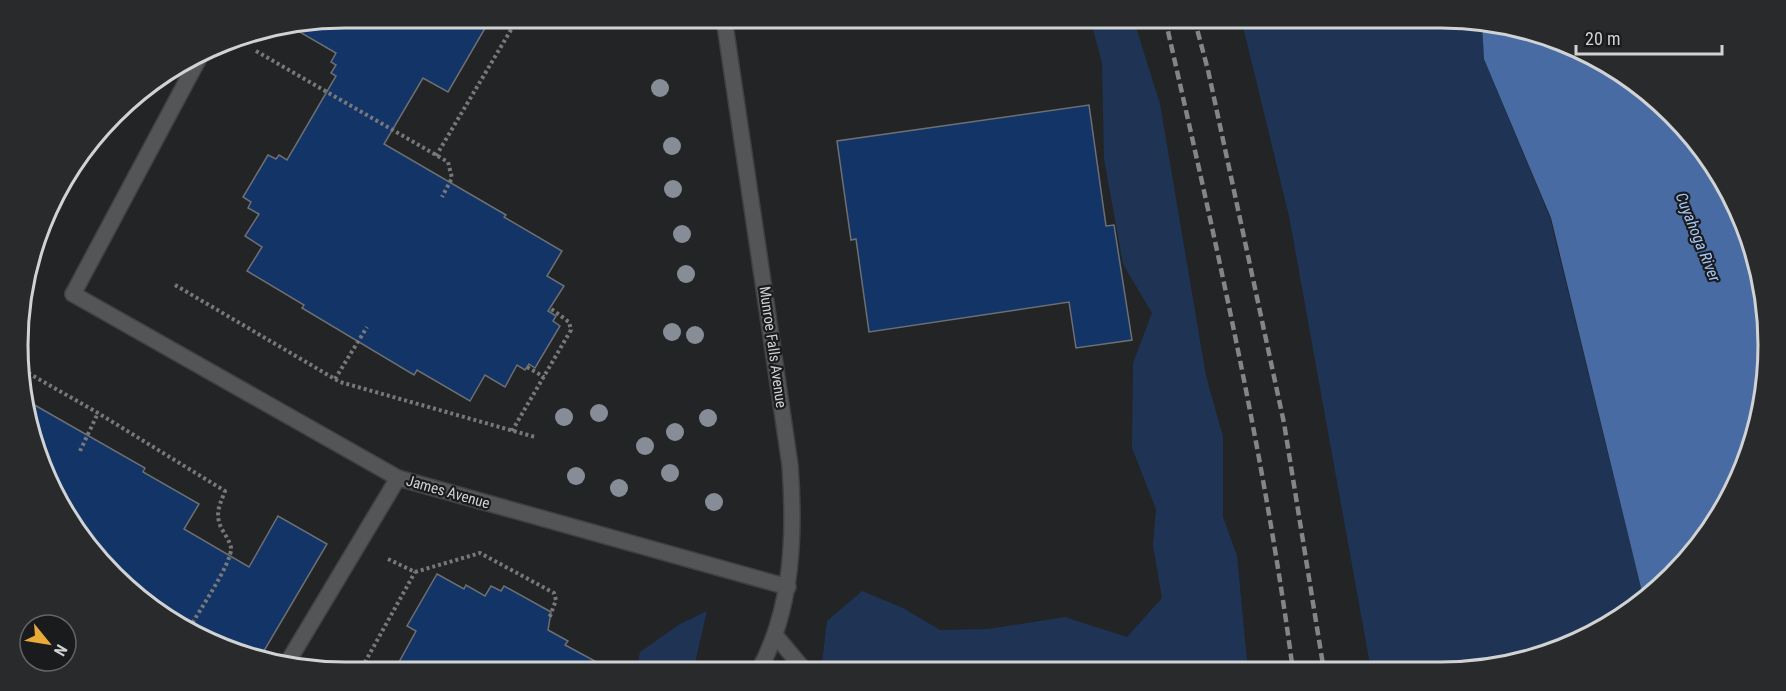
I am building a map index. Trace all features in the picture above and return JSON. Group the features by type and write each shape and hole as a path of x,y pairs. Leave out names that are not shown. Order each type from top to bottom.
{"street":[{"name":"Munroe Falls Avenue","path":"725,28 790,465 793,502 788,587 775,635 763,662"},
{"name":"James Avenue","path":"194,67 73,294 398,478 788,587"},
{"path":"291,657 398,478"},
{"path":"775,635 798,662"}],"path":[{"path":"436,156 512,28"},
{"path":"256,51 448,162 452,178 442,198"},
{"path":"176,285 340,382 535,437"},
{"path":"512,431 571,330 569,322 550,308"},
{"path":"335,379 367,327"},
{"path":"527,368 544,377"},
{"path":"30,374 99,413 225,491 217,510 219,524 228,538 231,549 228,563 192,623"},
{"path":"80,451 99,413"},
{"path":"380,555 415,572 480,553 554,592 556,600 549,619"},
{"path":"365,662 415,572"}],"shaded area":[{"path":"1093,28 1136,28 1160,104 1206,376 1223,437 1223,517 1237,556 1247,662 822,662 827,621 862,591 903,608 940,630 988,629 1065,617 1127,637 1162,598 1153,545 1156,509 1132,448 1133,363 1152,313 1123,264 1104,159 1102,63"},
{"path":"1243,28 1440,28 1482,31 1484,59 1550,218 1642,590 1617,609 1581,630 1523,652 1461,662 1370,662 1289,216"},
{"path":"707,611 695,662 638,662 640,652 680,624"}],"water":[{"name":"Cuyahoga River","path":"1482,31 1523,39 1581,61 1617,82 1650,107 1679,136 1704,169 1725,205 1747,263 1755,304 1758,346 1755,387 1741,447 1725,486 1704,522 1679,555 1642,590 1551,218 1484,59"}],"building":[{"path":"346,28 485,28 448,92 423,78 384,144 506,215 504,217 562,251 547,276 564,286 548,311 556,316 553,321 560,326 535,368 529,364 525,370 517,365 505,387 485,375 470,401 417,370 414,375 302,308 304,305 247,271 262,247 245,236 259,214 248,208 251,202 243,197 268,155 276,159 279,155 287,160 336,76 331,73 336,65 331,62 336,53 299,32"},
{"path":"1089,105 1106,226 1114,225 1132,340 1076,348 1069,302 869,332 856,239 851,240 837,141"},
{"path":"35,405 145,468 143,472 199,504 184,529 249,567 278,516 327,544 263,652 205,630 169,609 136,584 107,555 94,538 61,486 45,447"},
{"path":"437,574 464,589 466,585 485,596 491,586 501,591 504,586 551,612 548,630 568,641 565,645 596,662 399,662 416,631 407,626"}],"railway":[{"path":"1167,28 1253,425 1292,662"},
{"path":"1197,28 1208,70 1284,423 1323,662"}]}
